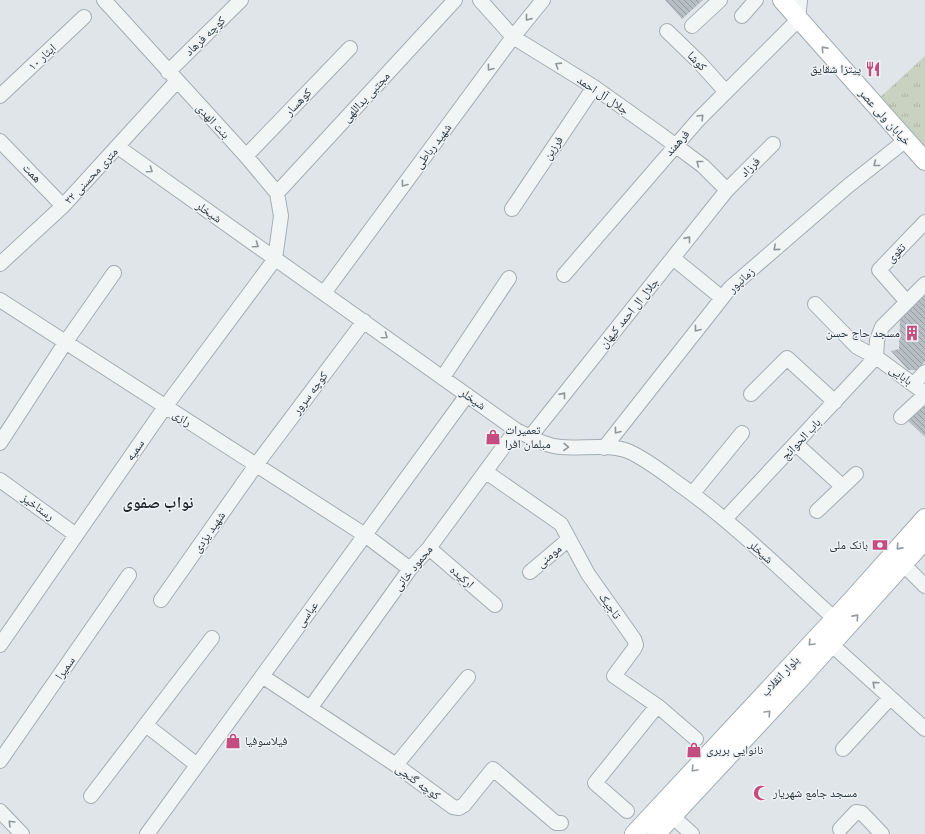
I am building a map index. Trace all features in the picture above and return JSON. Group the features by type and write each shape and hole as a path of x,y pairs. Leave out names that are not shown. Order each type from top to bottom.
{"main road":[{"name":"خیابان ولی عصر","path":"782,0 798,20 925,162"},
{"name":"بلوار انقلاب","path":"656,834 834,618 925,518"},
{"name":"بلوار انقلاب","path":"634,834 831,644 925,540"}],"street":[{"name":"کوچه فرهاد","path":"172,76 241,0"},
{"name":"مجتبی یداللهی","path":"277,193 456,0"},
{"name":"جلال آل احمد","path":"480,0 514,37 594,87 675,145 703,166 727,190"},
{"name":"شهید رباطی","path":"324,293 543,0"},
{"path":"692,26 720,0"},
{"path":"742,16 756,0"},
{"path":"798,20 800,0"},
{"name":"بنت الهدی","path":"110,2 172,76 246,156 277,193"},
{"name":"ایثار ۱۰","path":"0,96 84,17"},
{"name":"فرهمند","path":"564,275 675,145 798,20"},
{"name":"کوشا","path":"667,31 699,62 726,92"},
{"name":"کوهسار","path":"246,156 350,48"},
{"name":"۲۲ متری محسنی","path":"0,264 63,206 118,147 172,76"},
{"name":"فرزین","path":"512,209 594,87"},
{"name":"زمانپور","path":"604,448 730,288 848,186 906,140"},
{"name":"فرزاد","path":"727,190 773,144"},
{"name":"همت","path":"2,147 63,206"},
{"name":"شیخلر","path":"118,147 516,430 545,444 560,447 604,448 629,451 648,462 693,494 724,519 834,618"},
{"name":"جلال ال احمد کیهان","path":"530,437 727,190"},
{"path":"275,258 281,216 277,193"},
{"name":"تقوی","path":"907,302 880,270 925,222"},
{"name":"سمیه","path":"0,645 165,407 275,258"},
{"path":"673,258 722,298"},
{"path":"0,443 114,273"},
{"path":"443,378 509,278"},
{"path":"876,357 877,340 882,327 925,284"},
{"name":"رازی","path":"0,300 365,535 410,569"},
{"name":"بابایی","path":"815,304 857,347 876,357 914,384 925,394"},
{"name":"کوچه سرور","path":"256,465 364,321"},
{"name":"باب الحوائج","path":"724,519 876,357"},
{"path":"751,394 787,358 835,402"},
{"path":"914,384 925,372"},
{"path":"900,417 925,394"},
{"name":"عباسی","path":"147,834 467,395"},
{"name":"محمود خانی","path":"311,708 410,569 429,548 516,430"},
{"path":"693,494 742,433"},
{"path":"796,444 842,486"},
{"name":"شهید یزدی","path":"162,600 256,465"},
{"name":"تاجیک","path":"486,472 561,524 588,574 634,639 636,645 634,649 614,676 657,706 696,739"},
{"path":"818,511 856,474"},
{"name":"رستاخیز","path":"0,480 76,535"},
{"name":"مومنی","path":"530,572 569,539"},
{"name":"ارکیده","path":"429,548 495,605"},
{"path":"903,564 925,586"},
{"name":"سمیرا","path":"0,761 129,575"},
{"path":"91,796 212,638"},
{"path":"831,644 925,729"},
{"name":"کوچه گنجی","path":"262,676 396,765 453,807 458,808 464,805 493,769 556,823 561,824"},
{"path":"396,765 468,677"},
{"path":"843,749 890,698"},
{"path":"627,811 595,783 657,706"},
{"path":"146,725 197,765"},
{"path":"0,812 22,834"},
{"path":"840,829 856,812 859,812 862,813 882,834"},
{"path":"672,816 692,834"}],"green space":[{"path":"925,56 925,151 877,100"}],"building":[{"path":"665,0 703,0 682,19"},
{"name":"مسجد حاج حسن","path":"925,294 925,361 918,370 908,370 891,351 899,349 900,318"},
{"path":"923,405 925,407 925,437 907,420"}],"place":[{"name":"پیتزا شقایق","path":"873,69"},
{"name":"مسجد حاج حسن","path":"912,333"},
{"name":"تعمیرات مبلمان افرا","path":"493,437"},
{"name":"بانک ملی","path":"880,545"},
{"name":"فیلاسوفیا","path":"233,741"},
{"name":"نانوایی بربری","path":"694,750"},
{"name":"مسجد جامع شهریار","path":"761,793"}],"district":[{"name":"نواب صفوی","path":"158,502"}]}
